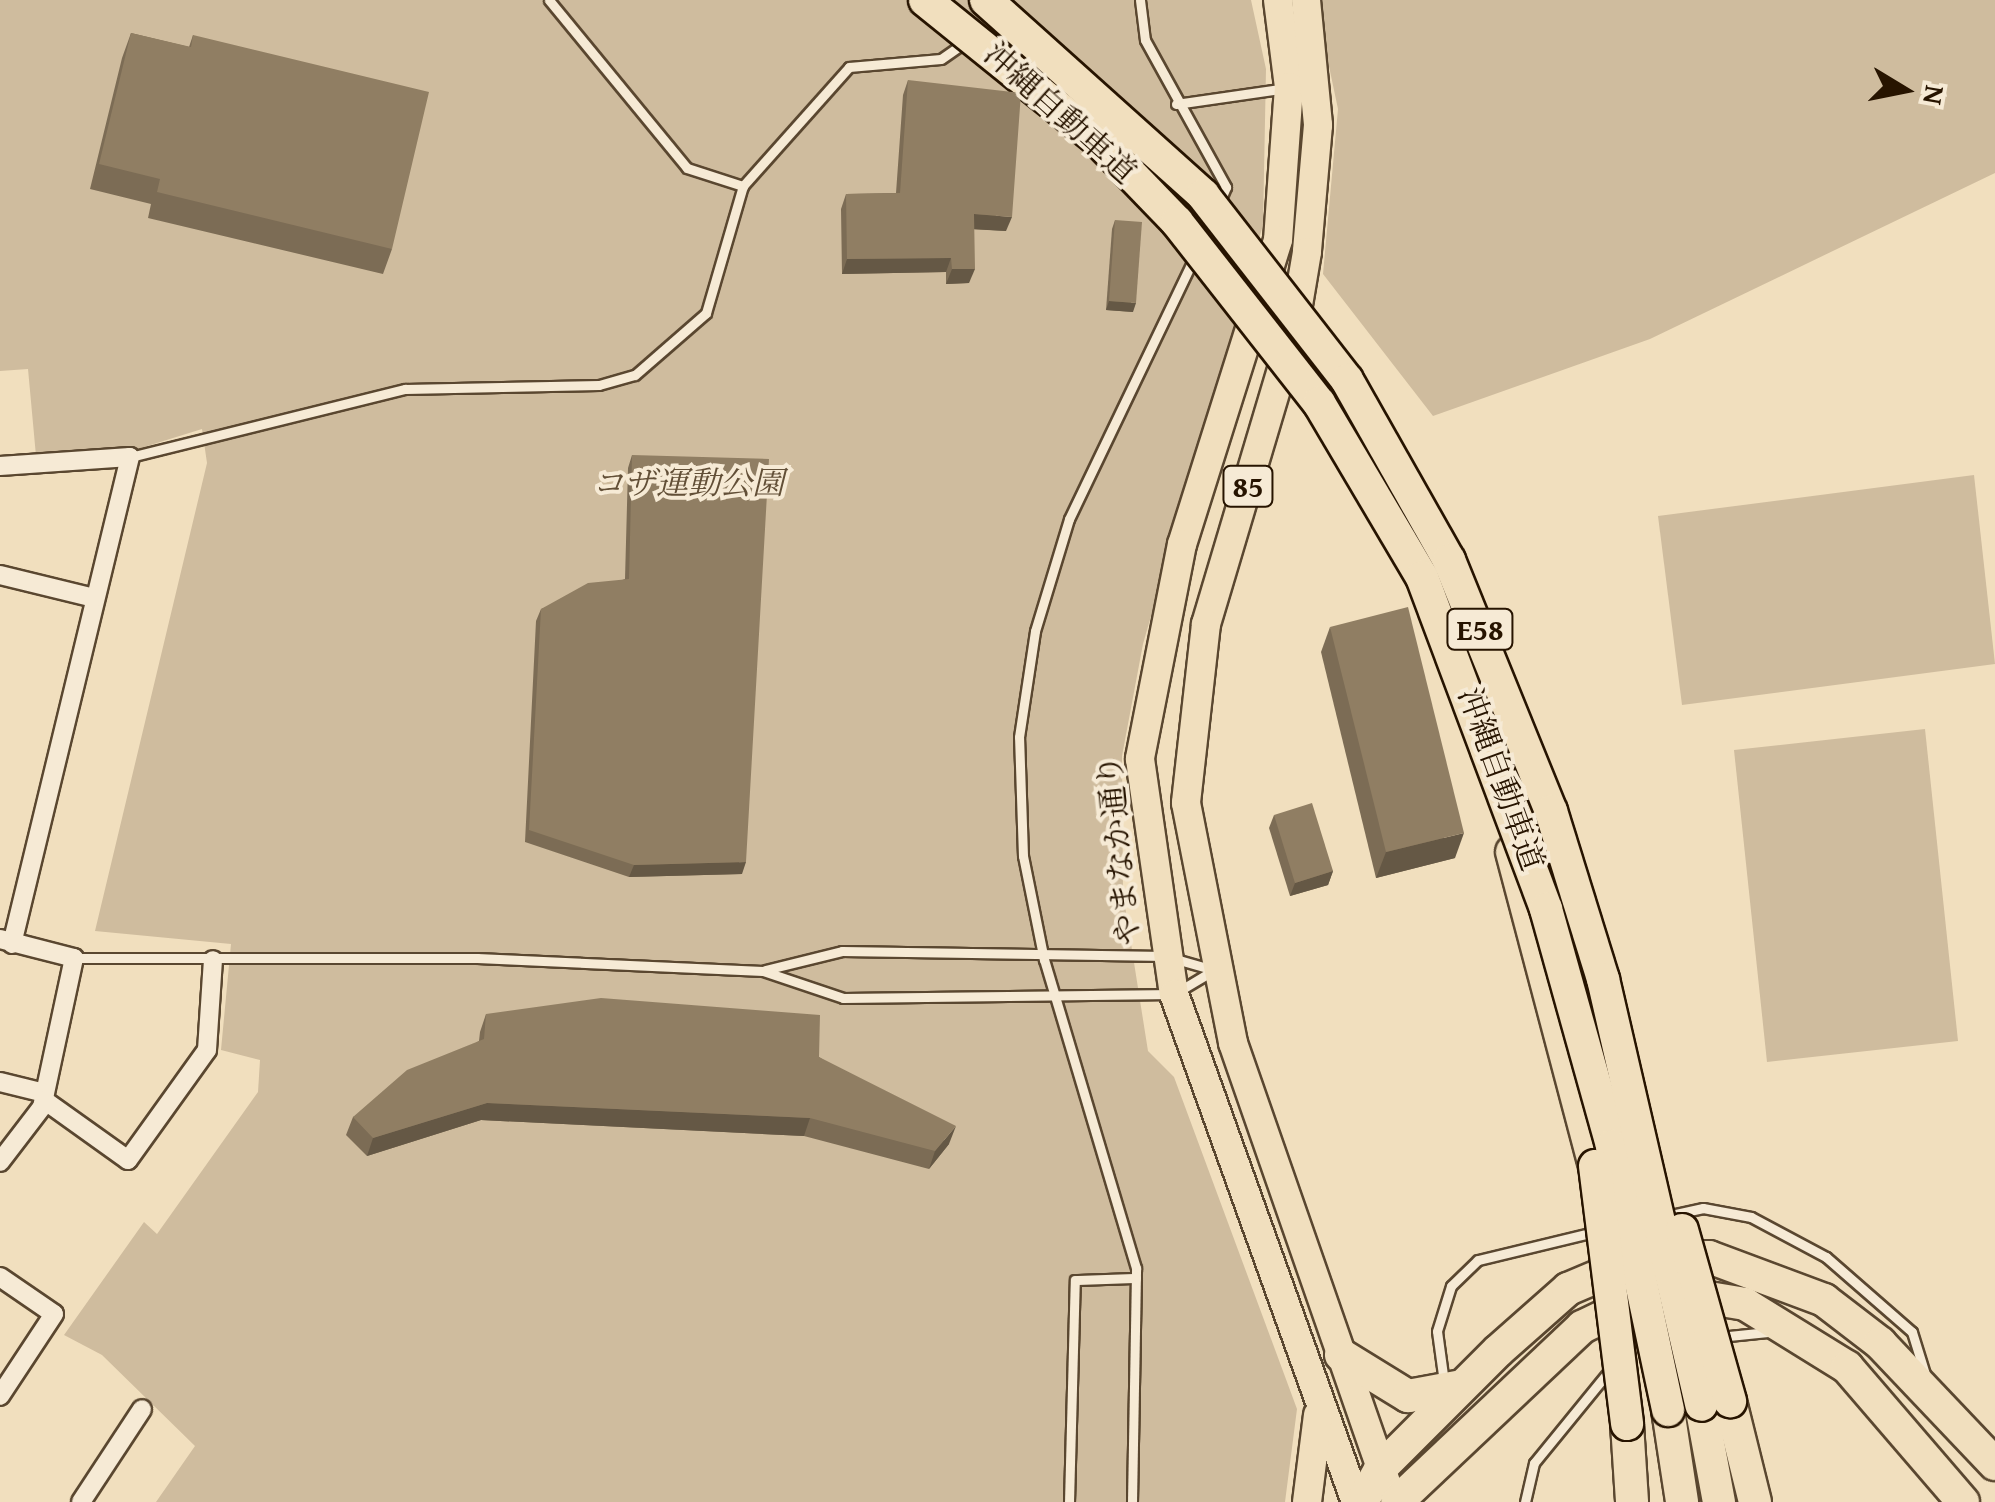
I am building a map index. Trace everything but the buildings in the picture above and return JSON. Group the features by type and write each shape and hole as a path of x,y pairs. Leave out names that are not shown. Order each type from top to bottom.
{"highway":[{"name":"沖縄自動車道","path":"925,0 1095,137 1264,328 1373,486 1467,683 1546,909 1612,1146 1668,1410 1682,1502"},
{"name":"沖縄自動車道","path":"986,0 1203,195 1347,380 1497,668 1603,979 1716,1403"},
{"path":"1467,683 1595,1166 1627,1424 1632,1502"},
{"path":"1359,1502 1380,1469 1453,1380 1568,1289 1634,1261 1709,1257 1824,1300 1932,1394 1995,1464"},
{"path":"1395,1502 1522,1376 1582,1327 1636,1301 1690,1295 1745,1304 1796,1330 1847,1367 1963,1502"},
{"path":"1340,1355 1408,1396 1453,1380"},
{"path":"1716,1403 1719,1502"},
{"path":"1716,1403 1755,1502"}],"main road":[{"name":"やまなか通り","path":"1278,0 1303,85 1316,189 1294,329 1206,624 1190,710 1186,803 1214,970 1340,1355 1395,1502"},
{"name":"やまなか通り","path":"1306,0 1303,85 1278,240 1156,641 1140,759 1165,956 1174,994 1359,1502"},
{"path":"1307,1502 1318,1391"}],"street":[{"path":"0,466 130,456 6,941 74,958 44,1097 0,1162"},
{"path":"0,575 94,598"},
{"path":"0,1082 44,1097 128,1160 207,1050 213,960"},
{"path":"0,1276 54,1314 0,1396"},
{"path":"81,1502 142,1409"}],"lane":[{"path":"549,0 687,168 743,186"},
{"path":"1140,0 1145,40 1176,104 1226,187 1210,223"},
{"path":"130,456 405,389 599,385 635,375 706,313 743,186 849,67 941,59 958,48"},
{"path":"1176,104 1303,85"},
{"path":"1132,1502 1136,1278 1044,960 1018,802 1035,631 1069,518 1202,241"},
{"path":"74,958 476,958 762,970 842,951 1044,960 1165,956 1214,970"},
{"path":"762,970 844,998 1056,998 1174,994 1214,970"},
{"path":"1453,1380 1437,1330 1451,1286 1478,1260 1703,1208 1751,1216 1881,1301 1912,1332 1932,1394"},
{"path":"1069,1502 1075,1280 1136,1278"},
{"path":"1526,1502 1534,1463 1606,1368 1732,1334 1796,1330"}],"green space":[{"name":"コザ運動公園","path":"0,0 1251,0 1266,69 1263,225 1143,644 1122,756 1123,893 1148,1051 1174,1077 1297,1409 1285,1502 156,1502 195,1446 102,1355 64,1335 144,1222 157,1234 258,1092 260,1060 221,1050 231,944 95,931 207,463 202,429 128,452 36,456 28,369 0,371"},
{"path":"1315,0 1995,0 1995,173 1650,339 1433,416 1323,274 1338,109"},
{"path":"1974,475 1995,664 1682,705 1658,516"},
{"path":"1925,729 1958,1041 1767,1062 1734,750"}]}
